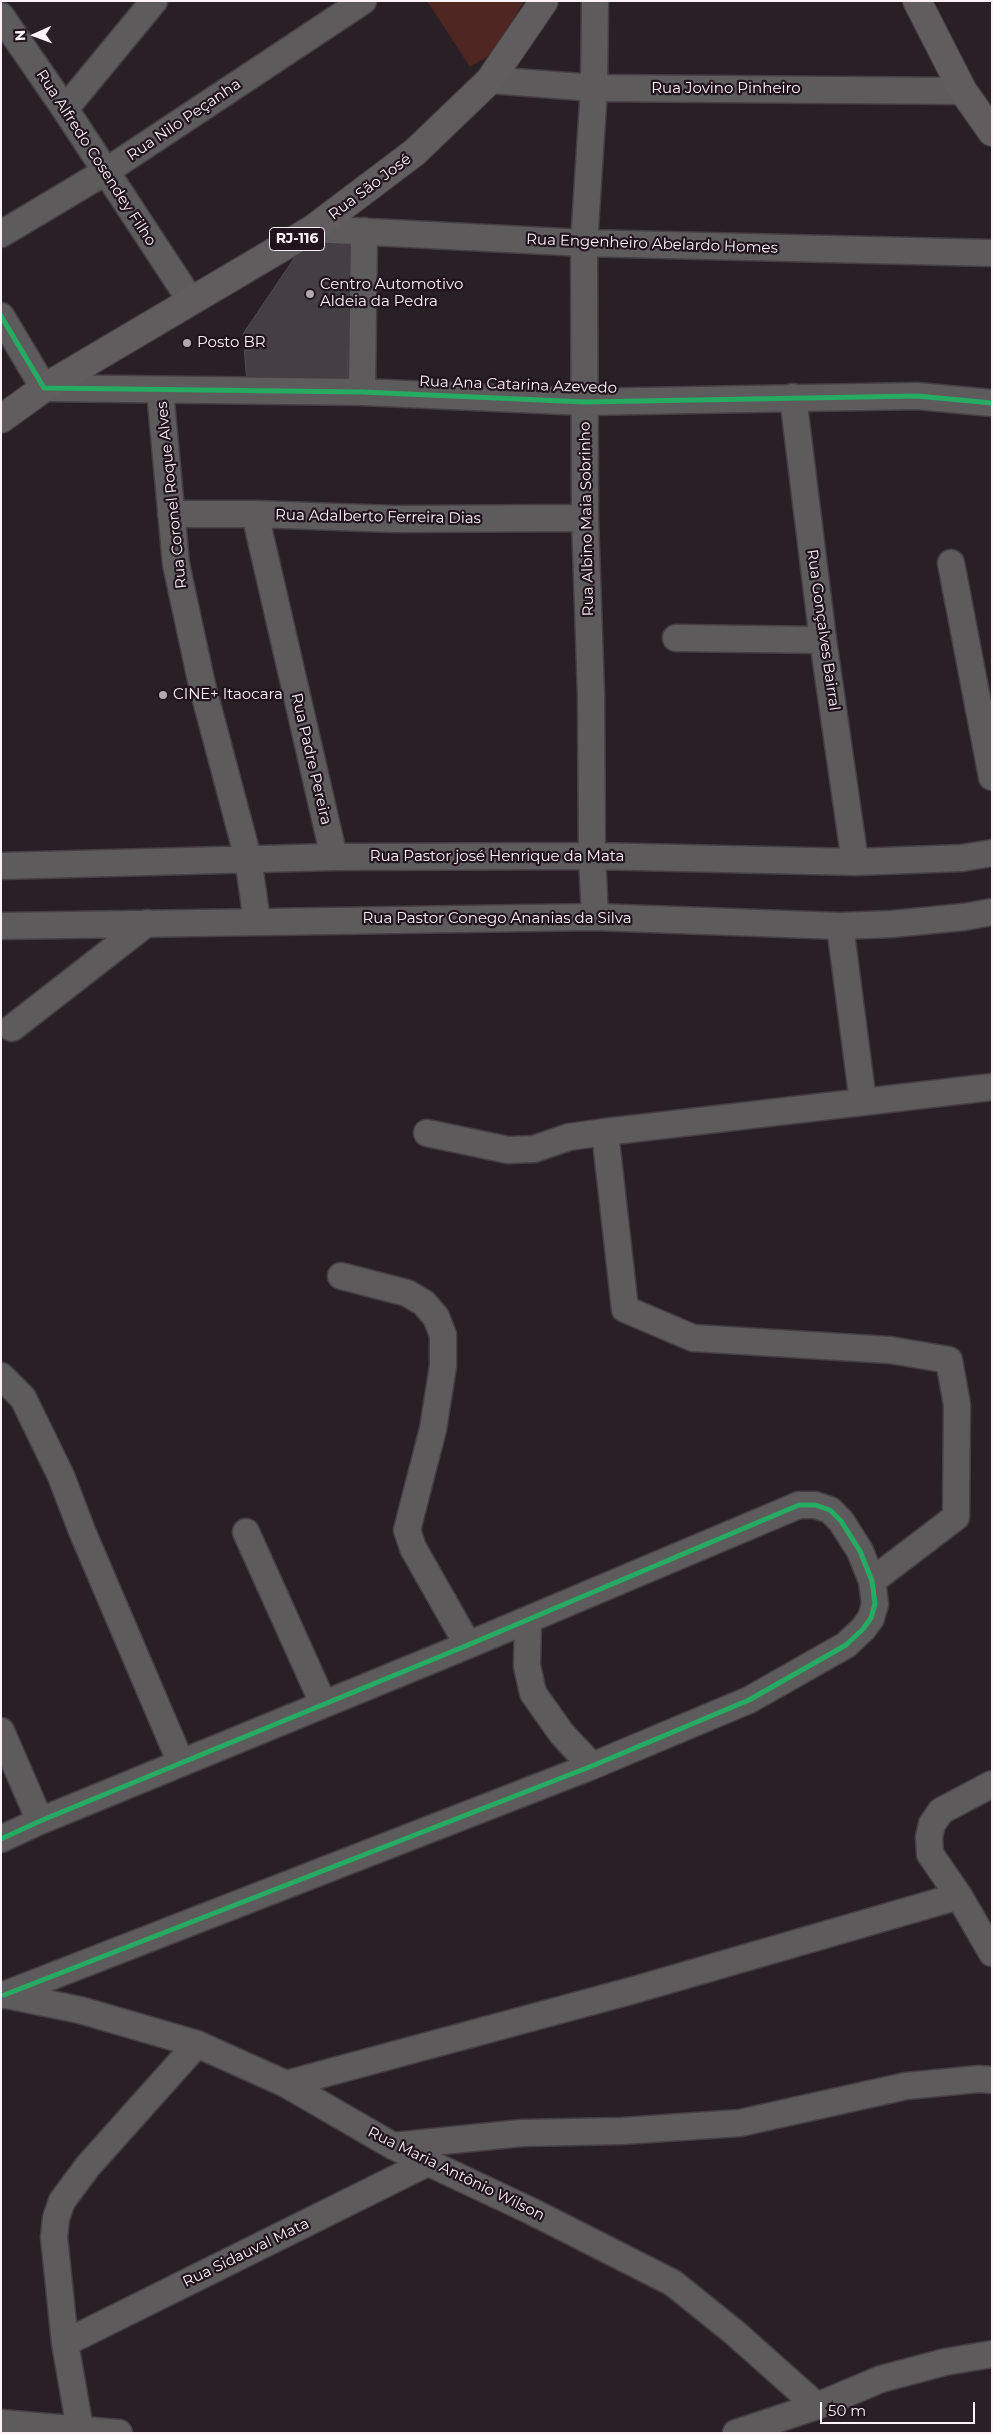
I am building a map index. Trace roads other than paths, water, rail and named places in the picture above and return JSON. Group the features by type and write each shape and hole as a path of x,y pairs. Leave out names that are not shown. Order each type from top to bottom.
{"main road":[{"name":"Rua São José","path":"1,419 44,388 313,230 415,152 490,80 544,1"},
{"path":"917,1 963,91 992,132"}],"street":[{"path":"65,109 154,1"},
{"name":"Rua Nilo Peçanha","path":"1,234 105,172 363,1"},
{"name":"Rua Albino Maia Sobrinho","path":"595,1 594,88 584,243 585,518 591,695 592,856 595,917"},
{"name":"Rua Alfredo Cosendey Filho","path":"1,16 65,109 190,301"},
{"name":"Rua Jovino Pinheiro","path":"490,80 594,88 963,91"},
{"name":"Rua Engenheiro Abelardo Homes","path":"313,230 584,243 992,254"},
{"path":"362,392 364,231"},
{"path":"1,316 44,388"},
{"name":"Rua Ana Catarina Azevedo","path":"44,388 362,392 585,402 917,396 992,403"},
{"name":"Rua Coronel Roque Alves","path":"160,390 176,564 202,685 248,858 256,921"},
{"name":"Rua Gonçalves Bairral","path":"793,397 823,640 855,862"},
{"name":"Rua Adalberto Ferreira Dias","path":"171,514 255,514 394,519 585,518"},
{"name":"Rua Padre Pereira","path":"255,514 334,857"},
{"path":"951,563 992,777"},
{"path":"676,638 823,640"},
{"name":"Rua Pastor josé Henrique da Mata","path":"1,866 334,857 592,856 855,862 962,858 992,853"},
{"name":"Rua Pastor Conego Ananias da Silva","path":"1,926 595,917 840,926 892,924 964,917 992,912"},
{"path":"12,1028 147,923"},
{"path":"840,926 863,1102"},
{"path":"428,1134 508,1150 534,1149 569,1137 605,1132 992,1087"},
{"path":"605,1132 624,1309 692,1338 890,1350 948,1360 957,1405 956,1517 872,1581"},
{"path":"341,1276 406,1293 430,1310 436,1317 443,1334 443,1366 433,1429 407,1530 413,1548 468,1645"},
{"path":"1,1376 23,1398 56,1467 182,1763"},
{"path":"1,1839 40,1821 323,1703 468,1645 799,1505 816,1505 830,1510 841,1521 860,1551 872,1581 875,1604 871,1618 846,1645 749,1700 592,1766 2,1995"},
{"path":"246,1532 323,1703"},
{"path":"528,1620 527,1666 533,1693 543,1711 592,1766"},
{"path":"1,1731 40,1821"},
{"path":"992,1784 941,1811 932,1824 929,1837 930,1854 959,1896 992,1953"},
{"path":"286,2084 634,1990 959,1896"},
{"name":"Rua Maria Antônio Wilson","path":"2,1995 80,2010 198,2044 286,2084 393,2146 548,2219 673,2283 817,2406"},
{"path":"78,2431 65,2343 54,2236 56,2218 62,2201 88,2166 198,2044"},
{"path":"393,2146 522,2133 622,2131 740,2123 906,2086 980,2079 992,2080"},
{"name":"Rua Sidauval Mata","path":"65,2343 427,2163"},
{"path":"736,2433 772,2427 881,2379 945,2362 992,2354"},
{"path":"1,2423 119,2433"}],"place":[{"name":"Centro Automotivo Aldeia da Pedra","path":"310,294"},
{"name":"Posto BR","path":"187,343"},
{"name":"CINE+ Itaocara","path":"163,695"}]}
